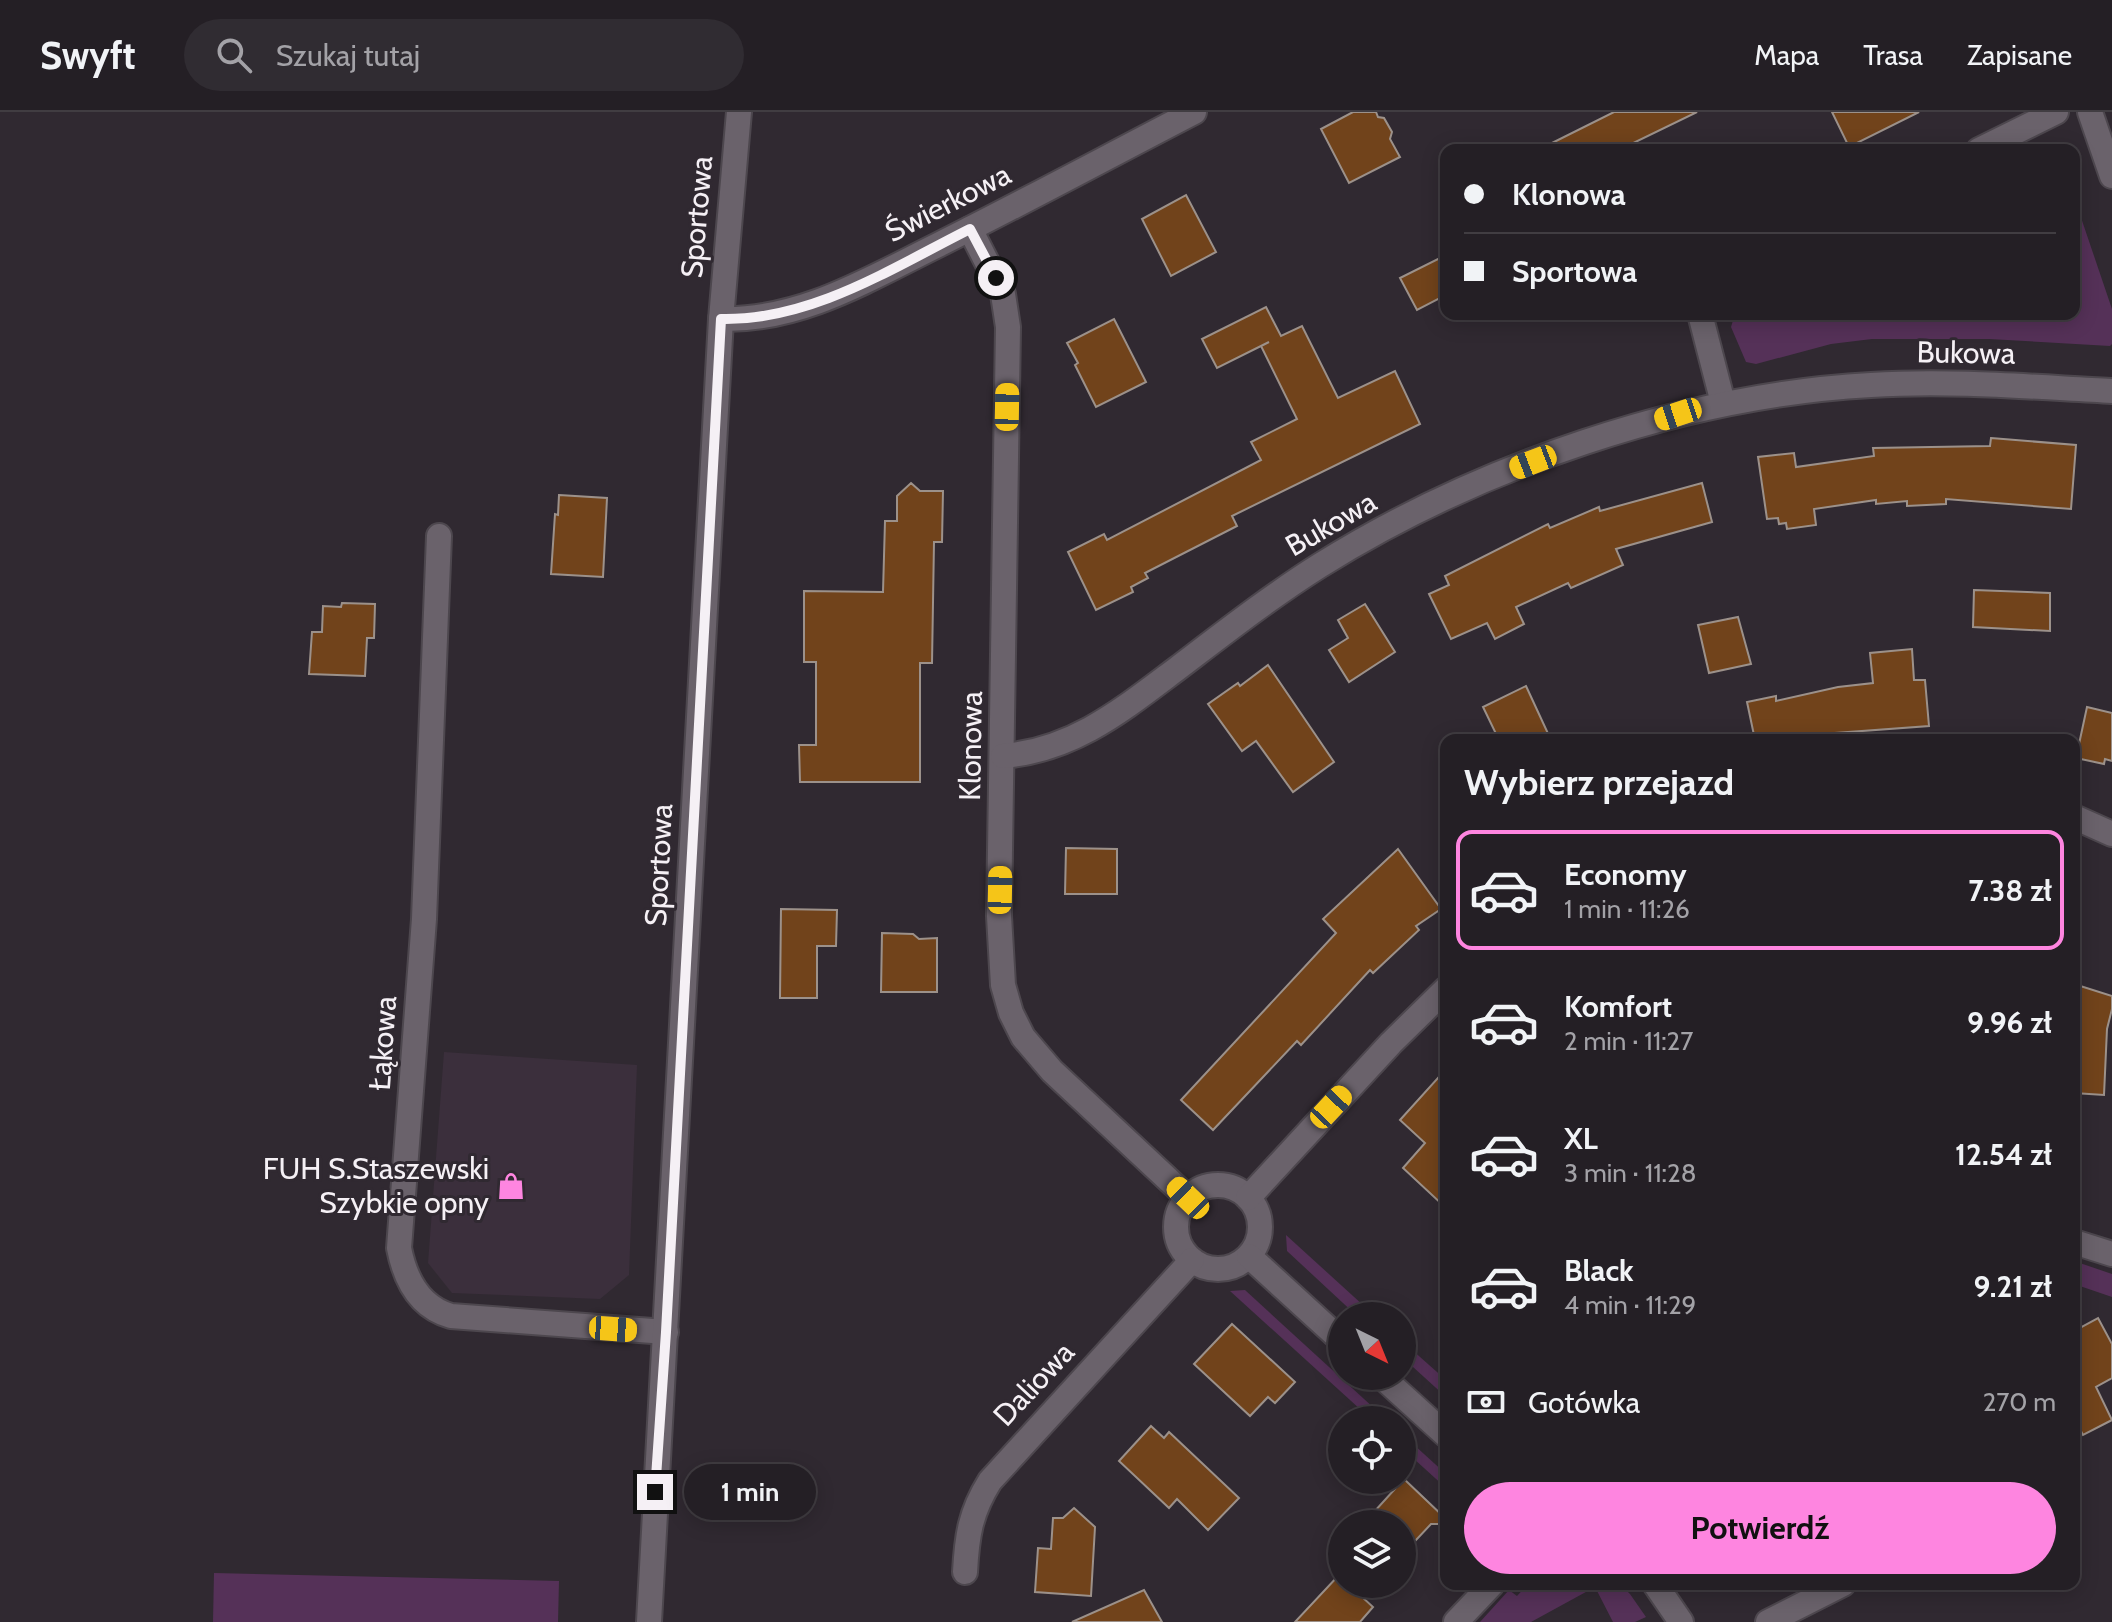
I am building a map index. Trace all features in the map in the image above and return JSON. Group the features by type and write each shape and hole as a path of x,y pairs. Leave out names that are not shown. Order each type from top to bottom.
{"street":[{"name":"Sportowa","path":"649,1622 721,319 739,112"},
{"name":"Świerkowa","path":"721,319 772,316 807,306 849,288 970,229 1194,112"},
{"path":"1991,144 2056,112"},
{"path":"2090,112 2112,176"},
{"name":"Klonowa","path":"970,229 1003,294 1008,327 1000,955 1003,985 1011,1013 1036,1055 1188,1198"},
{"path":"1702,320 1723,403"},
{"name":"Bukowa","path":"1003,756 1049,749 1088,731 1127,706 1290,585 1350,548 1427,507 1578,446 1723,403 1771,395 1871,385 1971,384 2112,391"},
{"name":"Łąkowa","path":"439,536 424,919 399,1248 403,1268 413,1288 425,1302 436,1312 451,1316 666,1332"},
{"path":"2080,820 2112,834"},
{"path":"1248,1198 1391,1043 1440,995"},
{"path":"1210,1186 1222,1186 1235,1189 1248,1198 1257,1211 1261,1229 1257,1244 1249,1256 1235,1266 1220,1269 1204,1267 1192,1260 1182,1248 1177,1233 1178,1216 1188,1198 1210,1186"},
{"path":"2080,1244 2112,1254"},
{"path":"1249,1256 1328,1328"},
{"name":"Daliowa","path":"965,1572 967,1535 972,1515 990,1481 1192,1260"},
{"path":"1396,1390 1440,1430"},
{"path":"1456,1622 1486,1590"},
{"path":"1659,1590 1681,1622"},
{"path":"1768,1622 1831,1590"}],"shaded area":[{"path":"2080,215 2112,309 2110,346 1989,339 1872,339 1831,344 1756,364 1746,362 1731,327 1733,320 2080,320"},
{"path":"444,1052 637,1065 629,1275 600,1299 452,1293 428,1263"},
{"path":"1286,1235 1360,1302 1342,1302 1287,1251"},
{"path":"2080,1263 2112,1274 2112,1297 2080,1286"},
{"path":"1245,1290 1328,1366 1328,1380 1230,1291"},
{"path":"1416,1353 1440,1375 1440,1392 1416,1370"},
{"path":"1339,1390 1354,1390 1372,1406 1357,1406"},
{"path":"1416,1447 1440,1469 1440,1483 1416,1461"},
{"path":"214,1573 559,1581 558,1622 213,1622"},
{"path":"1509,1590 1517,1596 1522,1590 1590,1590 1531,1622 1480,1622"},
{"path":"1597,1590 1626,1590 1646,1617 1635,1622 1613,1622"}],"building":[{"path":"1353,112 1376,112 1378,117 1384,118 1392,132 1390,139 1400,157 1349,183 1321,129"},
{"path":"1614,112 1697,112 1631,144 1550,144"},
{"path":"1832,112 1919,112 1855,144 1848,144"},
{"path":"1186,195 1216,252 1171,276 1142,219"},
{"path":"1440,258 1440,298 1417,310 1400,278"},
{"path":"1266,307 1281,336 1302,326 1338,398 1395,371 1420,424 1232,516 1237,526 1145,573 1148,578 1131,587 1133,592 1096,610 1068,552 1104,534 1107,540 1261,460 1251,442 1297,419 1261,346 1217,368 1202,339"},
{"path":"1114,319 1146,382 1096,407 1067,343"},
{"path":"1991,438 2076,445 2071,509 1946,499 1946,504 1907,506 1907,501 1876,504 1876,500 1814,509 1816,525 1787,529 1786,523 1779,524 1778,518 1767,519 1758,457 1794,453 1796,467 1874,456 1873,448 1990,446"},
{"path":"911,483 920,491 943,491 942,542 934,542 932,663 920,663 920,782 800,782 799,745 816,745 816,662 804,662 804,591 883,592 885,521 897,521 897,496"},
{"path":"1702,483 1712,522 1616,549 1623,565 1571,588 1568,583 1516,607 1524,624 1495,639 1487,623 1451,639 1429,594 1449,585 1445,576 1548,524 1550,528 1599,507 1600,511"},
{"path":"559,495 607,498 603,577 551,574"},
{"path":"1974,590 2050,593 2050,631 1973,627"},
{"path":"342,603 375,604 374,638 367,638 365,676 309,674 312,632 322,632 323,606 341,607"},
{"path":"1365,604 1395,652 1349,682 1329,650 1348,638 1338,620"},
{"path":"1738,617 1751,664 1709,673 1698,625"},
{"path":"1912,649 1914,680 1925,680 1929,726 1822,734 1754,734 1747,702 1776,696 1776,701 1838,687 1873,683 1870,653"},
{"path":"1268,665 1334,762 1293,792 1256,741 1242,751 1208,704"},
{"path":"1526,686 1548,734 1496,734 1483,707"},
{"path":"2087,707 2112,713 2112,761 2105,759 2104,764 2080,759 2080,739"},
{"path":"1066,848 1117,849 1117,894 1065,894"},
{"path":"1398,849 1440,908 1416,926 1419,930 1373,973 1370,970 1301,1045 1297,1041 1213,1130 1181,1100 1336,933 1323,919"},
{"path":"781,909 837,910 836,946 817,946 817,998 780,998"},
{"path":"882,933 913,934 919,939 937,938 937,992 881,992"},
{"path":"2080,986 2112,996 2104,1095 2080,1093"},
{"path":"1440,1076 1440,1202 1403,1168 1425,1143 1400,1120"},
{"path":"2098,1318 2112,1344 2112,1378 2096,1387 2112,1420 2083,1435 2080,1429 2080,1328"},
{"path":"1232,1324 1295,1382 1275,1403 1268,1397 1250,1416 1194,1364"},
{"path":"1151,1426 1164,1438 1169,1432 1239,1498 1208,1530 1177,1499 1169,1508 1119,1461"},
{"path":"1416,1490 1440,1513 1440,1524 1431,1524 1416,1540 1416,1510 1376,1510 1390,1494 1416,1494"},
{"path":"1074,1508 1095,1527 1091,1596 1035,1592 1038,1548 1051,1549 1053,1518 1063,1518"},
{"path":"1328,1587 1328,1598 1363,1598 1373,1607 1360,1622 1295,1622"},
{"path":"1144,1590 1162,1622 1072,1622"}],"place":[{"name":"FUH S.Staszewski Szybkie opny","path":"511,1186"}],"route":[{"path":"655,1492 721,319 772,316 818,302 970,229 996,278"}]}
